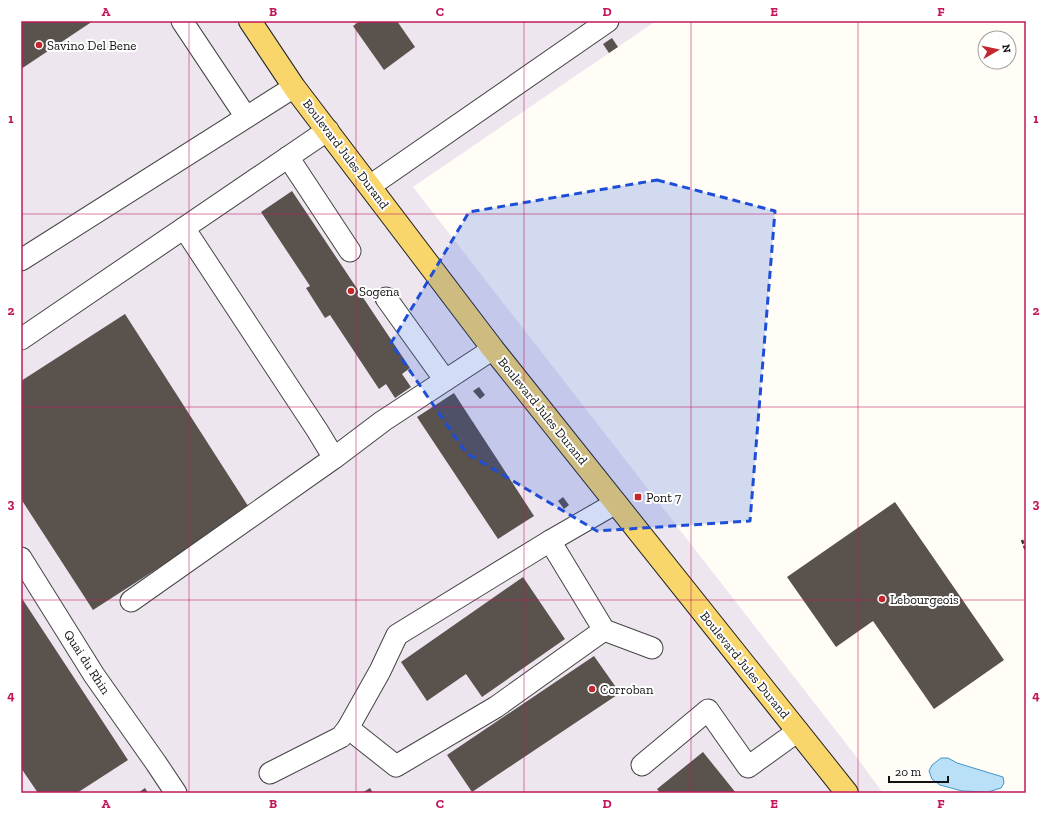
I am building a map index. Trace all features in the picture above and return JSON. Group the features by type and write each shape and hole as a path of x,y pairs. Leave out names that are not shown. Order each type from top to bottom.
{"main road":[{"name":"Boulevard Jules Durand","path":"253,22 294,86 493,349 847,793"}],"lane":[{"path":"182,21 246,117"},
{"path":"370,186 608,21"},
{"path":"21,260 294,86"},
{"path":"21,339 328,130"},
{"path":"288,157 350,251"},
{"path":"184,228 334,458"},
{"path":"386,298 445,380"},
{"path":"131,601 334,458 383,421 493,349"},
{"path":"270,773 342,737 380,671 397,635 550,541 616,503"},
{"path":"550,541 604,630 652,648"},
{"name":"Quai du Rhin","path":"21,558 94,675 176,793"},
{"path":"348,728 396,766 496,707 604,630"},
{"path":"642,765 708,710 748,767 798,731"}],"path":[{"path":"1022,540 1026,551"}],"highlighted area":[{"path":"657,180 775,211 750,521 597,531 466,453 391,343 469,212"}],"shaded area":[{"path":"21,21 656,21 413,187 883,793 21,793"}],"water":[{"path":"941,758 948,758 957,763 1003,777 1004,783 1001,788 988,792 962,791 940,785 932,779 929,771 932,765"}],"building":[{"name":"Savino Del Bene","path":"21,21 93,21 21,69"},
{"path":"360,21 397,21 415,47 384,70 353,26"},
{"path":"612,38 618,47 609,53 603,44"},
{"path":"292,191 410,368 402,374 411,387 395,398 386,384 379,389 330,315 325,318 306,288 310,286 261,212"},
{"path":"125,314 250,509 93,610 21,499 21,381"},
{"path":"479,387 485,395 480,399 473,391"},
{"path":"454,393 534,516 498,539 417,417"},
{"path":"563,497 569,505 564,509 558,501"},
{"name":"Lebourgeois","path":"895,502 1004,660 934,709 873,621 836,647 787,577"},
{"path":"523,577 565,639 482,697 466,674 427,701 401,662"},
{"path":"21,597 128,760 77,793 38,793 21,768"},
{"path":"594,656 620,693 472,792 447,755"},
{"path":"703,752 736,793 660,793 657,789"},
{"path":"145,788 148,793 138,793"},
{"path":"370,788 373,793 362,793"}],"place":[{"name":"Savino Del Bene","path":"39,45"},
{"name":"Sogena","path":"351,291"},
{"name":"Pont 7","path":"638,497"},
{"name":"Lebourgeois","path":"882,599"},
{"name":"Corroban","path":"592,689"}]}
